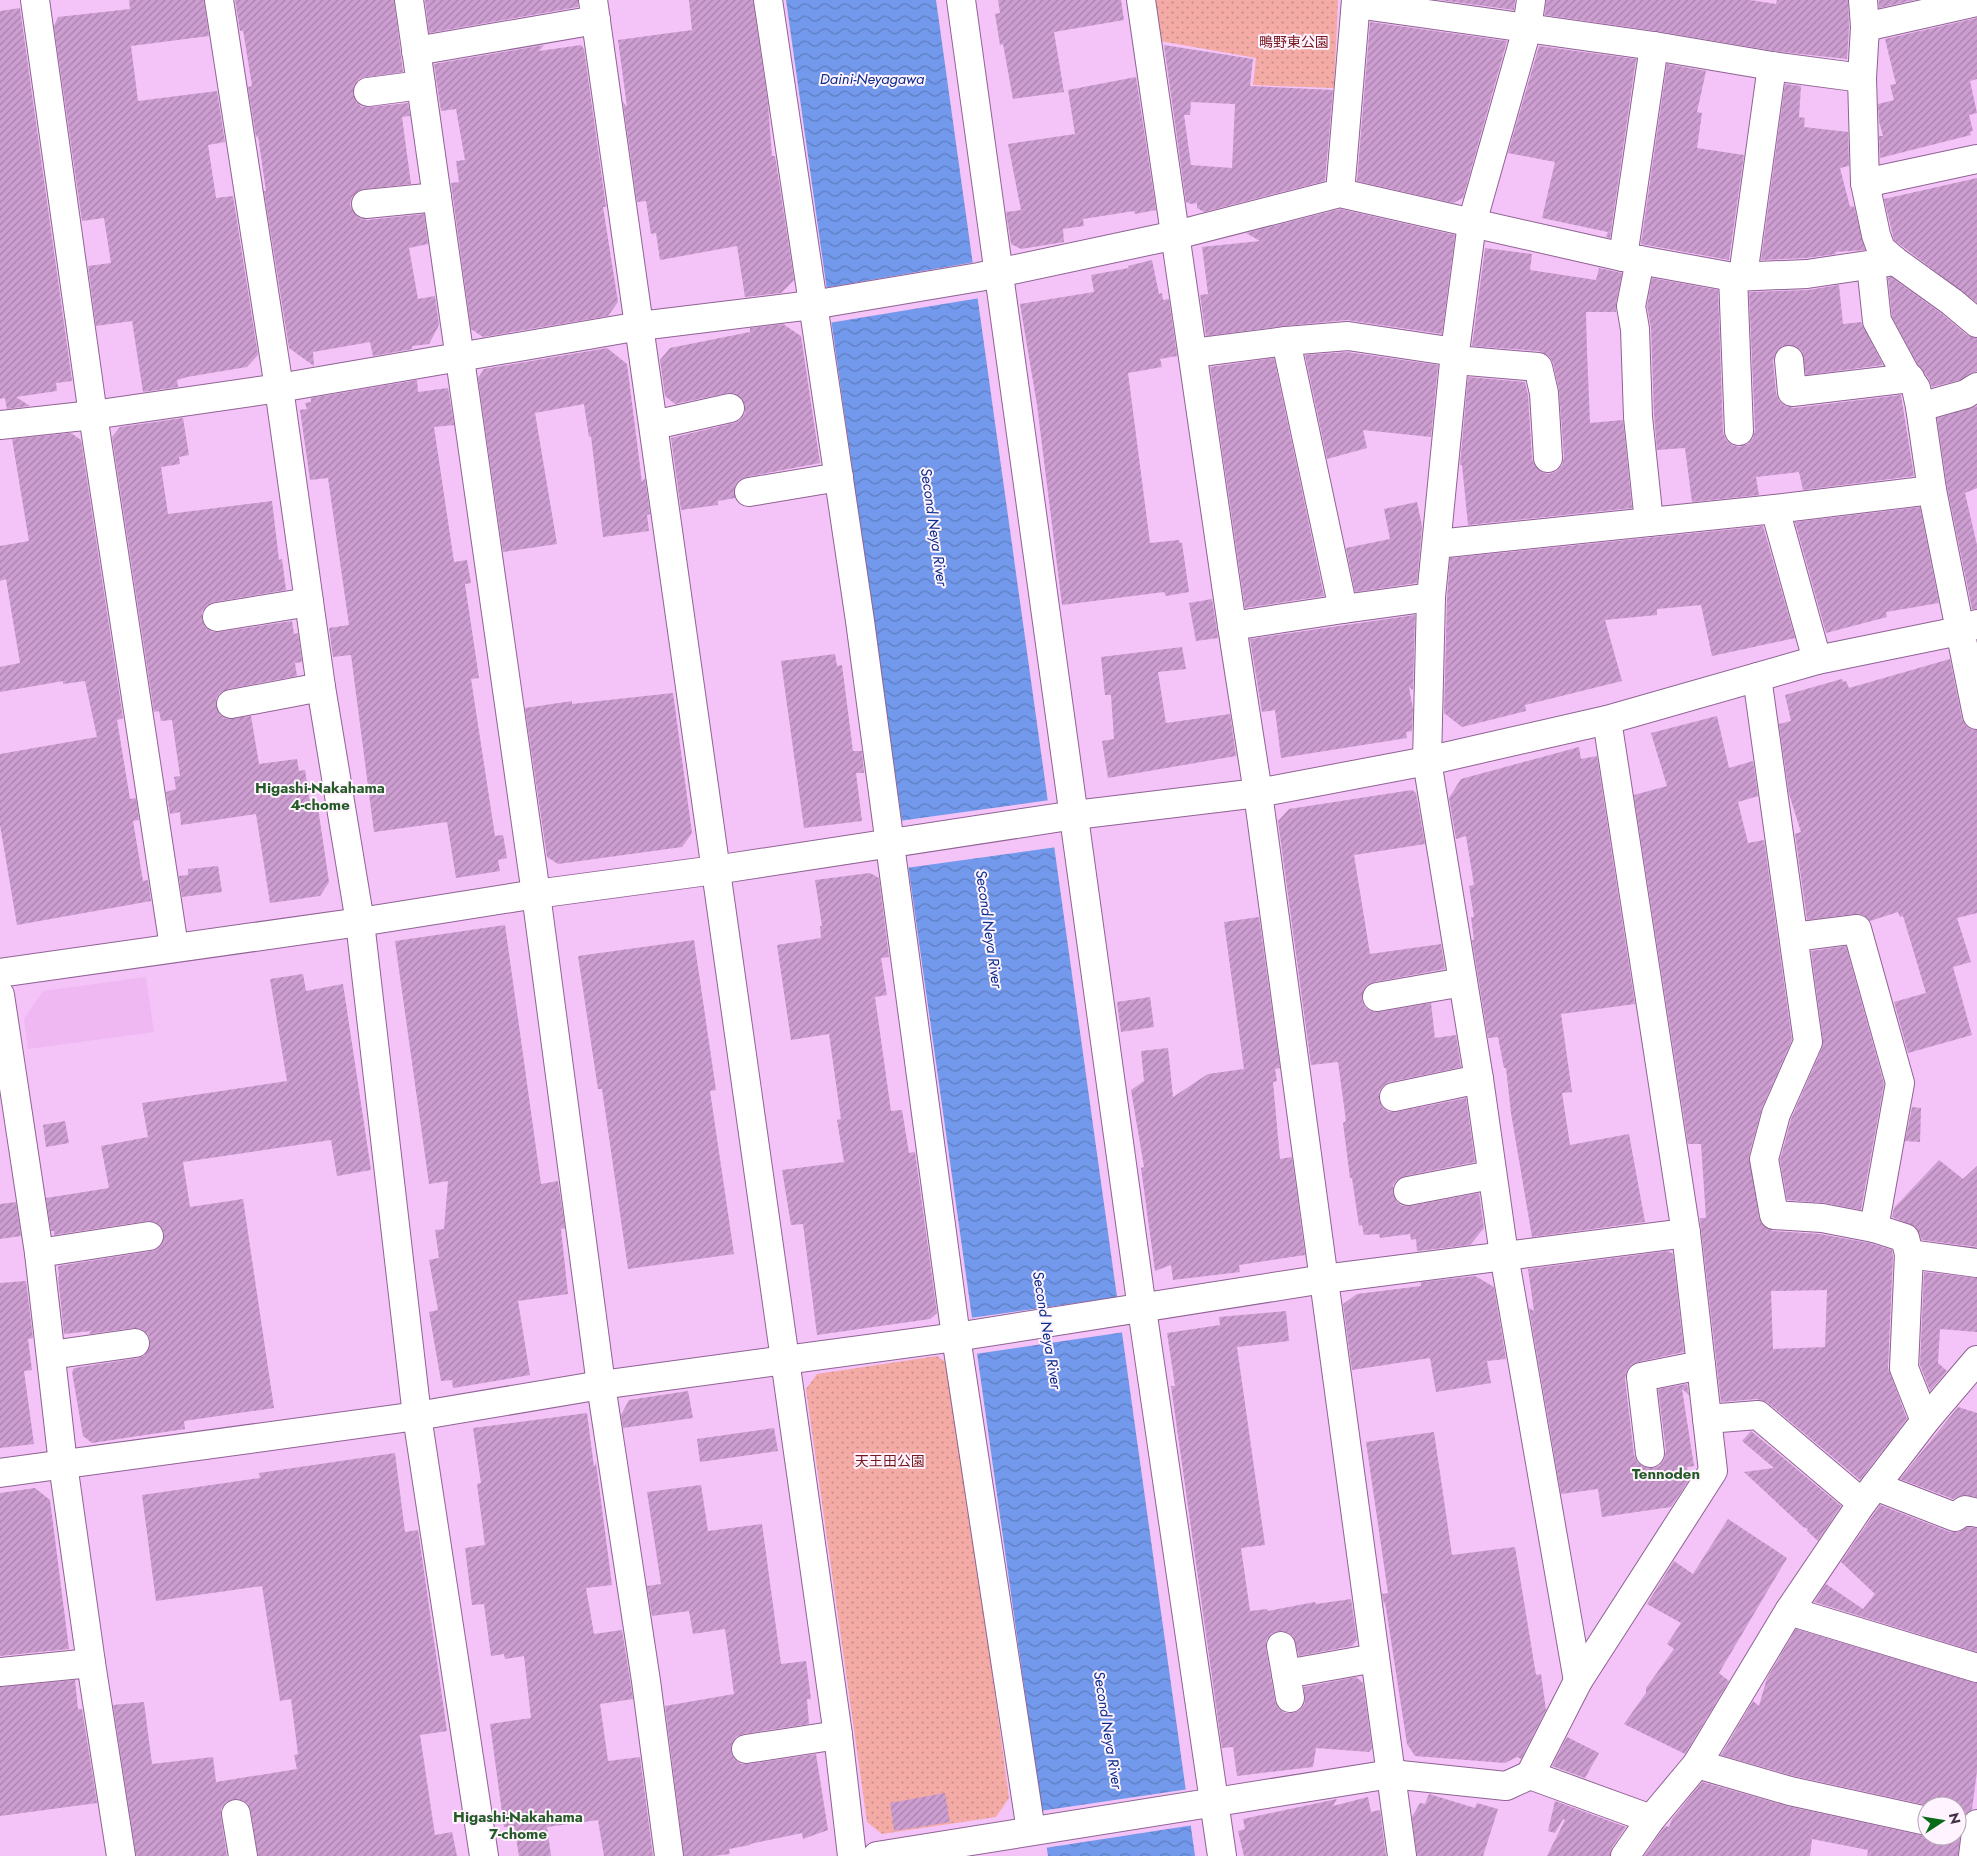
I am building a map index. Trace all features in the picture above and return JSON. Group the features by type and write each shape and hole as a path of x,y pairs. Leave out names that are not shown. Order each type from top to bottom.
{"street":[{"path":"36,0 92,415 174,947"},
{"path":"219,0 279,388 321,687 360,922 417,1416 484,1856"},
{"path":"409,0 536,894 601,1386 646,1681 668,1856"},
{"path":"768,0 819,303 839,477 895,843 1033,1830"},
{"path":"961,0 989,275 1132,1310 1203,1803 1222,1856"},
{"path":"1140,0 1258,792 1402,1856"},
{"path":"1530,0 1527,29 1472,223 1455,356 1432,598 1427,761 1479,1078 1491,1175 1504,1255 1578,1681"},
{"path":"1863,0 1865,27 1862,78 1865,182 1883,263 1877,321 1904,371 1916,388 1932,490 1968,628 1977,715"},
{"path":"1340,193 1356,2 1527,29 1654,46 1772,66 1862,78"},
{"path":"1865,27 1977,2"},
{"path":"416,51 594,10 786,1361 838,1735 852,1856"},
{"path":"1649,522 1638,417 1635,329 1631,306 1631,258 1654,46"},
{"path":"1739,431 1738,277 1772,66"},
{"path":"368,92 421,85"},
{"path":"1865,182 1977,159"},
{"path":"0,425 92,415 279,388 640,326 819,303 989,275 1176,235 1340,193 1631,258 1738,277 1807,274 1883,263 1964,299 1977,323"},
{"path":"366,204 437,198"},
{"path":"1194,353 1286,341 1348,336 1455,356 1538,367 1544,393 1548,458"},
{"path":"1286,341 1343,609"},
{"path":"1790,360 1792,392 1910,378"},
{"path":"1920,407 1966,394 1977,387"},
{"path":"654,425 730,408"},
{"path":"749,492 839,477"},
{"path":"1437,544 1775,509 1932,490"},
{"path":"1775,509 1817,660"},
{"path":"1232,626 1432,598"},
{"path":"217,617 309,602"},
{"path":"0,973 360,922 536,894 715,870 1064,817 1258,792 1427,761 1607,720 1817,660 1968,628"},
{"path":"1757,677 1808,1042 1776,1114 1764,1159 1774,1215 1822,1218 1874,1228 1905,1238 1909,1254 1904,1368 1925,1421"},
{"path":"231,704 321,687"},
{"path":"877,1856 963,1850 1033,1830 1391,1774 1506,1786 1530,1774 1578,1681 1713,1471 1686,1232 1607,720"},
{"path":"1794,937 1857,929 1900,1083 1874,1228"},
{"path":"1377,997 1463,982"},
{"path":"0,995 39,1253 63,1464 121,1856"},
{"path":"1394,1097 1479,1078"},
{"path":"1408,1191 1491,1175"},
{"path":"0,1473 417,1416 601,1386 963,1336 1324,1279 1686,1232"},
{"path":"39,1253 149,1236"},
{"path":"1909,1254 1977,1263"},
{"path":"51,1355 135,1343"},
{"path":"1625,1856 1651,1819 1697,1764 1789,1612 1868,1494 1925,1421 1977,1360"},
{"path":"1650,1453 1641,1377 1701,1365"},
{"path":"1707,1419 1758,1415 1868,1494 1956,1517 1965,1510 1977,1513"},
{"path":"1789,1612 1977,1668"},
{"path":"1282,1646 1288,1686 1375,1658"},
{"path":"0,1672 91,1663"},
{"path":"746,1749 838,1735"},
{"path":"1697,1764 1790,1791 1917,1819"},
{"path":"1530,1774 1651,1819"},
{"path":"236,1814 242,1856"}],"shaded area":[{"path":"146,977 154,1032 28,1049 24,1019 43,991"}],"green space":[{"name":"鴫野東公園","path":"1154,0 1338,0 1334,88 1253,85 1256,58 1160,41"},
{"name":"天王田公園","path":"937,1356 951,1366 1009,1798 996,1817 882,1834 867,1822 806,1389 817,1374"}],"water":[{"name":"Daini-Neyagawa","path":"786,0 936,0 1195,1856 1048,1856"}],"pier":[{"path":"975,262 980,298 829,323 824,288"},
{"path":"1050,800 1057,847 906,868 899,821"},
{"path":"1119,1297 1125,1332 975,1354 970,1318"},
{"path":"1189,1789 1194,1825 1045,1848 1040,1811"}],"building":[{"path":"129,0 204,0 209,36 131,46 138,101 217,91 225,142 208,145 216,198 233,196 258,355 247,367 187,377 177,380 178,387 143,392 132,321 96,326 88,266 111,263 104,218 82,221 54,26 58,17 130,9"},
{"path":"235,0 394,0 403,72 359,79 354,86 353,94 356,102 362,107 408,103 410,116 402,117 411,184 364,189 352,197 350,205 359,218 367,220 424,214 428,244 409,248 418,299 435,296 439,325 429,344 412,346 412,349 373,356 370,342 313,352 314,366 289,348 264,191 266,191 258,136 256,137 248,87 252,86 244,36 243,31 240,31"},
{"path":"425,0 578,0 578,7 429,33"},
{"path":"689,0 753,0 768,104 772,156 775,156 794,280 781,293 745,297 737,246 660,260 656,233 651,234 646,201 637,202 623,102 627,107 618,40 692,30"},
{"path":"998,0 1121,0 1124,20 1054,32 1064,92 1013,99 1003,44 1000,45 995,14 1000,13"},
{"path":"1440,0 1515,0 1514,10"},
{"path":"1546,0 1750,0 1776,4 1777,0 1848,0 1847,59 1774,51 1545,15"},
{"path":"1879,0 1914,0 1879,8"},
{"path":"20,8 72,381 56,383 57,391 16,397 30,406 7,409 5,398 0,399 0,11"},
{"path":"1977,18 1977,79 1970,81 1977,113 1969,115 1973,131 1970,132 1971,135 1880,158 1879,136 1883,136 1879,121 1878,104 1894,100 1890,85 1896,84 1885,39"},
{"path":"1370,22 1507,41 1463,198 1453,203 1357,181"},
{"path":"544,45 539,51 581,45 584,49 606,207 603,207 618,302 608,316 483,337 471,329 451,183 459,182 456,161 465,160 456,109 441,111 434,64"},
{"path":"1164,45 1253,59 1250,86 1333,90 1325,181 1204,212 1197,208 1197,203 1191,204 1186,202","holes":["1191,102 1235,104 1232,168 1191,165 1184,115 1190,115"]},
{"path":"1539,46 1636,59 1610,238 1606,237 1608,232 1542,218 1555,162 1508,153"},
{"path":"1667,64 1706,71 1697,112 1702,113 1697,148 1744,155 1729,260 1641,244"},
{"path":"1136,77 1156,210 1135,214 1134,211 1083,219 1084,226 1063,229 1064,242 1021,249 1011,244 1006,212 1021,210 1008,144 1075,134 1068,90"},
{"path":"1785,84 1801,86 1799,117 1805,118 1804,127 1848,132 1849,166 1840,168 1850,207 1854,206 1865,250 1835,252 1836,254 1806,258 1761,260"},
{"path":"1977,178 1977,303 1894,240 1884,199"},
{"path":"1340,209 1455,235 1442,334 1347,320 1206,336 1200,295 1208,294 1202,247 1260,241 1246,233"},
{"path":"1485,248 1532,254 1530,270 1596,280 1599,268 1622,273 1616,312 1586,312 1590,423 1623,420 1632,508 1468,525 1462,465 1460,465 1468,377 1525,382 1528,395 1532,459 1535,466 1542,472 1549,474 1557,471 1562,465 1564,457 1559,390 1553,363 1549,356 1539,351 1472,346"},
{"path":"1152,260 1159,294 1162,293 1163,300 1169,299 1177,356 1160,359 1162,367 1128,373 1150,543 1179,540 1182,543 1189,592 1166,596 1164,592 1062,605 1037,405 1020,304 1094,292 1091,275 1129,268 1128,266"},
{"path":"1891,277 1942,314 1967,335 1977,338 1977,371 1960,380 1932,387 1892,317 1888,278"},
{"path":"1652,278 1718,290 1723,432 1726,440 1732,445 1739,447 1748,444 1753,438 1755,430 1749,292 1808,290 1839,285 1843,324 1861,322 1883,365 1806,375 1802,351 1795,346 1787,345 1780,348 1775,354 1773,361 1776,393 1779,401 1785,406 1794,408 1901,395 1914,476 1803,490 1799,472 1756,477 1759,495 1692,502 1685,448 1657,450 1651,328 1647,306"},
{"path":"783,324 801,336 820,463 746,477 739,480 735,486 735,498 718,501 718,505 681,510 671,438 734,423 740,420 745,413 745,405 741,397 734,393 675,404 665,396 660,360 670,348 750,332 750,328"},
{"path":"607,348 627,364 642,482 645,478 650,514 647,515 649,531 603,537 591,436 589,437 584,404 535,413 557,544 503,552 478,378 484,369"},
{"path":"1347,352 1438,365 1431,437 1363,430 1367,448 1327,459 1305,355"},
{"path":"1274,358 1324,596 1245,608 1210,367"},
{"path":"417,380 418,392 448,388 454,425 434,427 454,562 467,560 471,583 465,584 479,678 471,679 495,836 503,835 507,858 498,860 500,871 456,878 447,822 374,832 351,655 333,657 329,628 349,625 328,478 310,480 300,410 307,409 305,403 311,402 311,398"},
{"path":"1977,406 1977,488 1965,493 1977,545 1977,609 1972,609 1947,487 1937,418"},
{"path":"183,418 189,455 179,457 180,464 161,467 168,514 272,501 279,560 282,559 286,590 214,602 207,605 202,612 202,619 205,627 212,632 292,621 294,634 298,633 302,662 295,663 297,676 228,689 220,693 216,699 216,706 220,715 226,719 251,716 259,764 297,759 299,771 305,770 311,809 318,808 329,882 320,896 270,903 256,814 181,825 180,812 170,814 166,792 176,789 174,777 180,776 172,720 161,721 159,711 154,712 112,437 120,427"},
{"path":"71,433 81,440 123,718 117,720 130,799 136,798 139,820 133,821 143,881 148,880 151,901 17,925 0,825 0,754 97,737 85,681 63,684 63,681 0,692 0,667 20,663 6,579 0,581 0,546 29,541 12,439"},
{"path":"1417,502 1422,526 1417,583 1355,592 1346,548 1390,539 1384,509"},
{"path":"1920,507 1939,603 1886,612 1887,617 1826,633 1795,522"},
{"path":"1763,526 1795,638 1712,656 1701,605 1657,609 1657,615 1605,620 1622,681 1525,705 1526,711 1462,727 1444,713 1450,558"},
{"path":"1212,599 1218,638 1196,641 1189,603"},
{"path":"1415,615 1413,690 1409,687 1413,709 1412,731 1406,732 1407,738 1281,758 1275,710 1262,712 1250,639"},
{"path":"1182,647 1186,669 1158,672 1166,723 1230,714 1236,756 1108,778 1102,741 1114,739 1111,695 1105,695 1101,657"},
{"path":"835,654 837,666 842,665 853,751 862,751 864,773 856,773 862,821 804,828 781,661"},
{"path":"1950,659 1962,719 1966,726 1972,730 1977,730 1977,913 1957,918 1971,962 1953,967 1972,1035 1908,1053 1894,1002 1926,993 1903,916 1900,917 1898,912 1870,921 1863,915 1855,914 1807,920 1795,834 1801,832 1789,794 1779,724 1791,721 1785,695 1842,679 1843,682 1846,681 1849,688"},
{"path":"673,693 692,833 682,847 558,864 547,857 525,708 572,701 572,704"},
{"path":"1717,716 1729,768 1753,761 1758,796 1738,802 1748,843 1764,840 1792,1040 1762,1108 1749,1155 1759,1218 1762,1224 1773,1231 1820,1234 1870,1243 1892,1250 1888,1368 1907,1419 1860,1480 1768,1403 1757,1399 1721,1402 1700,1220 1700,1218 1706,1218 1701,1144 1688,1144 1634,795 1667,786 1651,733","holes":["1827,1290 1825,1347 1773,1349 1771,1291"]},
{"path":"1579,747 1581,759 1597,756 1635,1004 1561,1014 1572,1092 1562,1093 1570,1145 1629,1134 1645,1222 1532,1237 1511,1113 1506,1068 1504,1068 1498,1037 1488,1038 1472,940 1474,940 1471,917 1474,917 1469,886 1474,885 1466,836 1456,839 1449,798 1461,779"},
{"path":"1412,790 1416,793 1425,844 1354,855 1370,954 1441,944 1445,969 1374,982 1367,985 1363,991 1362,1000 1365,1007 1371,1011 1379,1012 1431,1003 1435,1038 1456,1035 1461,1067 1390,1082 1383,1086 1379,1092 1379,1100 1383,1108 1389,1112 1397,1112 1466,1098 1475,1162 1405,1176 1397,1180 1393,1185 1393,1193 1397,1202 1402,1206 1410,1206 1479,1193 1484,1228 1470,1245 1417,1251 1416,1239 1411,1240 1410,1234 1380,1238 1379,1234 1364,1235 1362,1225 1359,1226 1352,1178 1350,1178 1343,1123 1346,1121 1338,1062 1311,1065 1278,821 1289,809"},
{"path":"218,866 222,892 182,897 179,876 188,875 188,869"},
{"path":"870,873 879,878 889,957 881,958 887,995 875,997 891,1111 902,1110 909,1153 915,1152 937,1313 930,1319 817,1335 803,1224 791,1225 782,1170 844,1162 837,1120 841,1119 829,1034 791,1040 777,945 821,938 820,926 822,926 815,880"},
{"path":"1259,917 1280,1068 1275,1069 1277,1081 1273,1082 1280,1159 1292,1157 1305,1255 1239,1265 1240,1272 1173,1280 1171,1265 1155,1271 1141,1168 1144,1167 1131,1090 1144,1081 1141,1051 1168,1048 1173,1097 1208,1074 1244,1069 1224,922"},
{"path":"505,925 541,1184 558,1181 565,1228 561,1229 568,1294 518,1301 530,1375 453,1388 452,1380 441,1381 429,1312 438,1310 429,1260 439,1258 435,1230 444,1229 448,1181 429,1184 395,941"},
{"path":"694,940 716,1090 710,1091 734,1254 628,1269 602,1089 598,1089 578,956"},
{"path":"1846,946 1884,1084 1861,1210 1825,1203 1787,1200 1780,1160 1791,1119 1822,1048 1823,1040 1811,951"},
{"path":"303,974 306,991 343,984 371,1170 337,1176 331,1140 183,1162 190,1207 243,1199 274,1408 184,1421 185,1429 92,1443 83,1436 72,1372 74,1368 144,1356 149,1349 150,1340 148,1334 141,1329 133,1328 89,1334 91,1331 64,1334 58,1266 152,1251 163,1242 164,1233 155,1222 147,1221 54,1235 54,1231 51,1231 46,1198 109,1188 101,1146 148,1137 142,1103 287,1081 270,979"},
{"path":"1150,997 1154,1027 1121,1032 1117,1002"},
{"path":"1912,1107 1921,1108 1920,1142 1905,1141"},
{"path":"65,1121 69,1143 46,1147 43,1125"},
{"path":"1939,1160 1963,1179 1977,1166 1977,1247 1922,1240 1916,1227 1892,1217 1894,1208"},
{"path":"16,1202 21,1236 0,1239 0,1204"},
{"path":"1668,1251 1673,1254 1684,1352 1638,1362 1631,1365 1627,1371 1625,1379 1634,1455 1638,1463 1644,1467 1652,1468 1659,1466 1664,1460 1666,1451 1658,1389 1687,1384 1689,1395 1682,1389 1694,1466 1687,1467 1689,1480 1671,1507 1602,1517 1598,1489 1561,1494 1529,1308 1534,1311 1528,1269"},
{"path":"1924,1272 1977,1278 1977,1332 1940,1329 1938,1363 1947,1371 1930,1391 1920,1365"},
{"path":"1475,1276 1494,1287 1506,1359 1487,1361 1491,1383 1436,1392 1430,1358 1352,1370 1343,1304 1357,1294 1421,1286 1421,1282"},
{"path":"26,1281 33,1338 28,1339 32,1370 24,1371 34,1444 0,1448 0,1283"},
{"path":"1286,1311 1289,1341 1237,1347 1265,1545 1241,1548 1250,1611 1267,1609 1268,1611 1315,1602 1316,1604 1351,1599 1357,1640 1352,1646 1299,1656 1293,1636 1287,1632 1279,1631 1271,1634 1266,1641 1266,1649 1275,1701 1278,1708 1285,1713 1293,1713 1300,1710 1305,1703 1304,1687 1356,1677 1363,1683 1372,1748 1369,1752 1316,1748 1313,1767 1237,1776 1233,1747 1222,1748 1171,1386 1175,1386 1167,1333 1220,1325 1219,1317"},
{"path":"688,1391 693,1418 623,1428 621,1415 629,1400"},
{"path":"1958,1407 1977,1413 1977,1497 1963,1495 1953,1499 1900,1479"},
{"path":"587,1413 594,1467 596,1463 612,1585 586,1588 594,1634 622,1630 633,1699 600,1704 608,1761 640,1757 653,1856 604,1856 598,1820 547,1827 551,1856 519,1856 514,1826 504,1827 490,1724 531,1718 524,1656 505,1659 504,1654 491,1656 484,1604 472,1605 465,1548 485,1545 477,1484 481,1483 473,1428"},
{"path":"774,1428 778,1451 700,1462 697,1439"},
{"path":"1751,1431 1841,1506 1818,1541 1807,1531 1808,1529 1803,1527 1744,1472 1774,1468 1742,1441"},
{"path":"1434,1432 1452,1555 1515,1547 1536,1675 1541,1674 1546,1710 1521,1759 1517,1757 1505,1763 1415,1756 1407,1744 1385,1602 1384,1604 1382,1594 1388,1593 1366,1442"},
{"path":"395,1453 405,1532 418,1530 447,1731 420,1735 435,1835 452,1832 457,1856 258,1856 251,1811 248,1804 242,1800 234,1799 226,1802 221,1809 227,1856 136,1856 113,1705 144,1702 152,1764 213,1757 216,1782 297,1769 294,1755 298,1754 291,1699 280,1701 262,1586 156,1601 142,1495 260,1478 259,1473"},
{"path":"701,1485 708,1531 762,1524 781,1664 806,1661 811,1699 807,1699 809,1724 743,1734 736,1737 732,1743 731,1752 734,1759 741,1764 816,1754 828,1830 803,1839 802,1833 729,1849 730,1854 684,1856 665,1706 734,1694 725,1629 693,1634 689,1611 652,1616 647,1586 661,1584 647,1492"},
{"path":"35,1488 50,1500 69,1649 0,1656 0,1493"},
{"path":"1880,1505 1950,1532 1957,1532 1968,1527 1977,1528 1977,1652 1814,1602 1826,1584 1863,1609 1875,1594 1841,1562"},
{"path":"1728,1519 1787,1558 1719,1673 1729,1681 1685,1754 1624,1724 1646,1693 1646,1688 1674,1649 1667,1644 1681,1623 1647,1604 1674,1561 1693,1574"},
{"path":"1796,1629 1977,1683 1977,1771 1972,1809 1967,1813 1967,1796 1917,1796 1917,1803 1794,1776 1721,1755 1753,1701 1759,1706 1767,1678"},
{"path":"75,1680 78,1709 82,1709 97,1803 0,1816 0,1687"},
{"path":"1567,1737 1599,1753 1585,1778 1552,1766"},
{"path":"1702,1782 1787,1806 1917,1834 1917,1846 1959,1846 1958,1856 1867,1856 1868,1850 1812,1839 1810,1856 1644,1856 1663,1829 1666,1826 1669,1827 1672,1819"},
{"path":"945,1793 950,1822 894,1831 890,1803"},
{"path":"1429,1794 1475,1808 1477,1803 1498,1809 1483,1856 1417,1856 1412,1817 1420,1803 1425,1804"},
{"path":"1368,1797 1371,1812 1380,1810 1386,1856 1244,1856 1238,1831 1245,1829 1243,1819 1337,1799 1333,1806"},
{"path":"1555,1801 1626,1827 1612,1847 1610,1856 1547,1856 1565,1820 1563,1819 1555,1833 1548,1831"}],"district":[{"name":"Higashi-Nakahama 4-chome","path":"320,796"},
{"name":"Tennoden","path":"1666,1474"},
{"name":"Higashi-Nakahama 7-chome","path":"518,1826"}],"water label":[{"name":"Second Neya River","path":"934,527"},
{"name":"Second Neya River","path":"989,929"},
{"name":"Second Neya River","path":"1047,1330"},
{"name":"Second Neya River","path":"1108,1730"}]}
